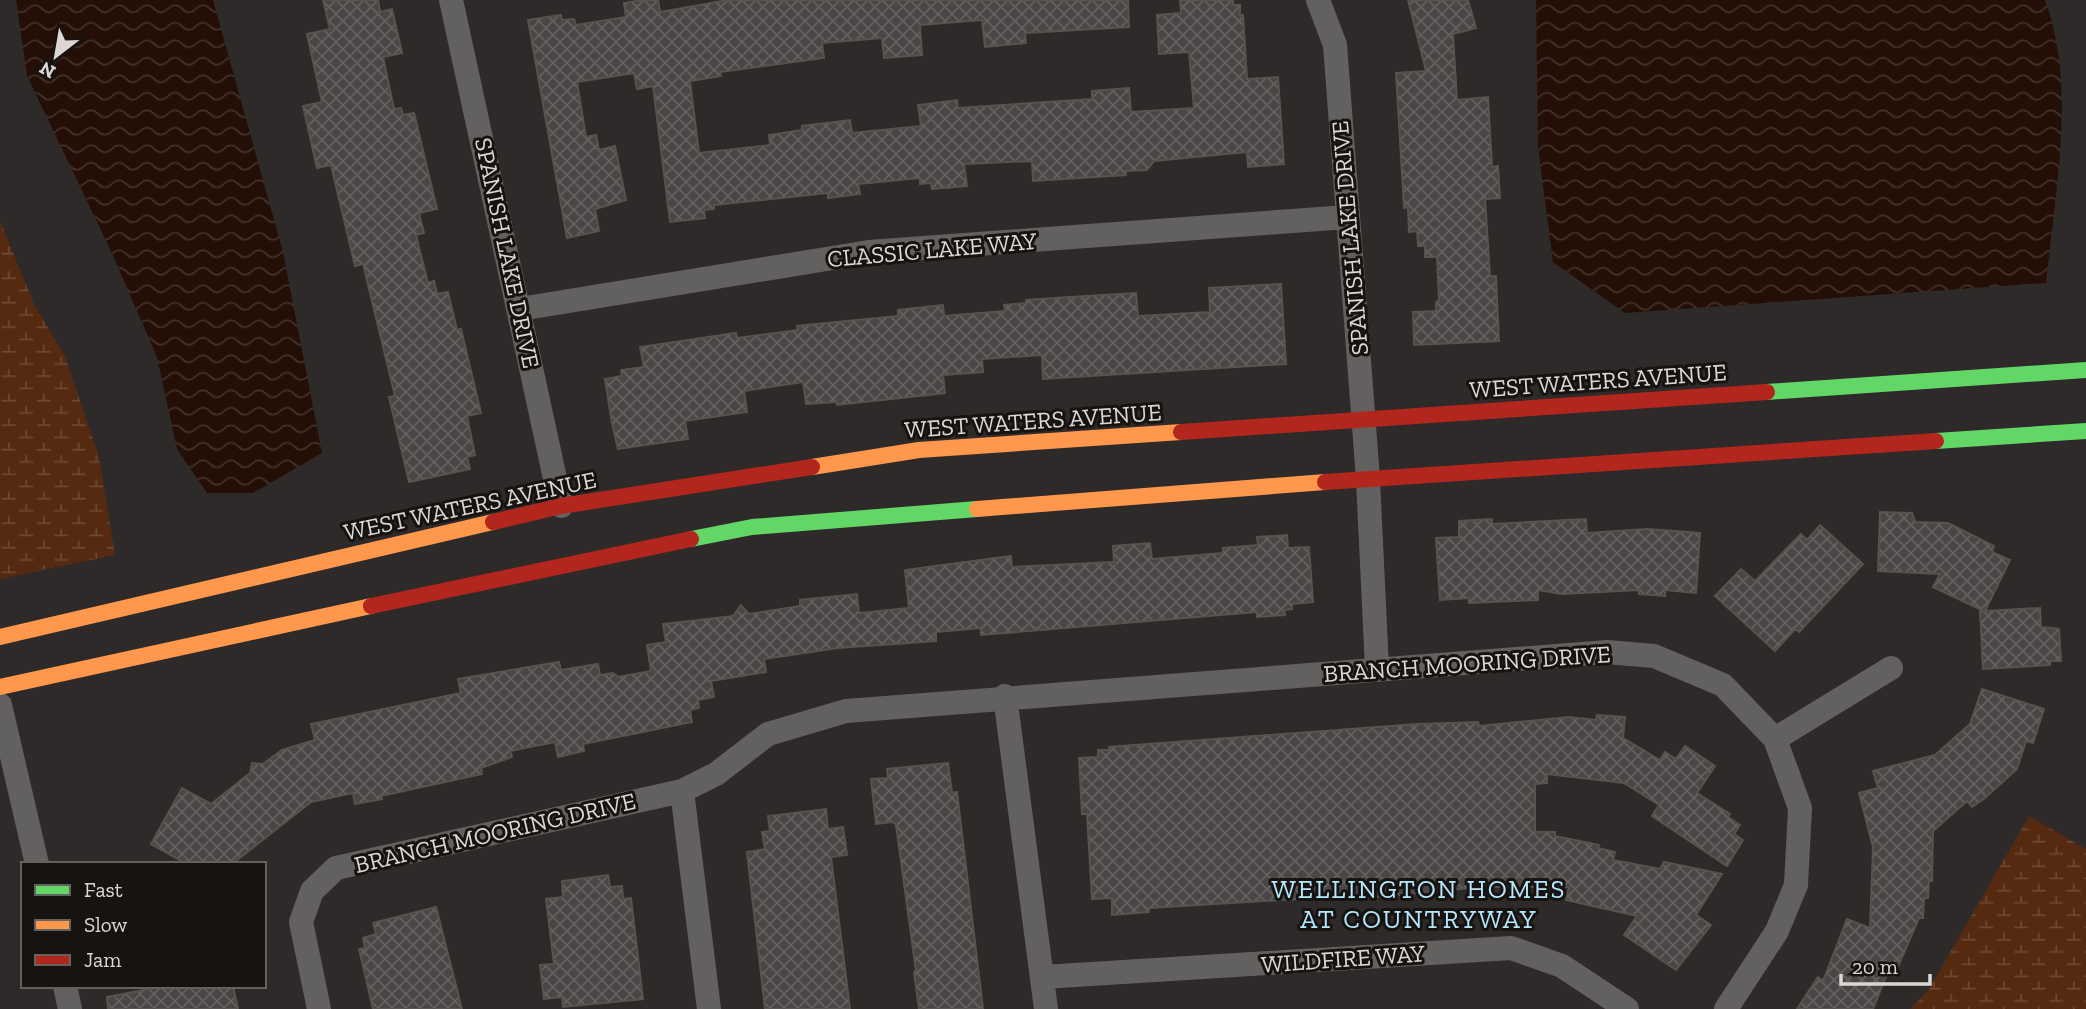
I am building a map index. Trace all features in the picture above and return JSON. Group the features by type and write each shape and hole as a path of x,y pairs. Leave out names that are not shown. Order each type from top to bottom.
{"street":[{"name":"SPANISH LAKE DRIVE","path":"451,0 561,506"},
{"name":"SPANISH LAKE DRIVE","path":"1318,0 1335,45 1368,479 1377,669"},
{"name":"CLASSIC LAKE WAY","path":"520,309 869,252 1347,217"},
{"name":"WEST WATERS AVENUE","path":"0,637 561,506 919,450 1364,422 1657,398 2086,370"},
{"path":"0,687 559,565 752,527 1368,479 2086,431"},
{"name":"BRANCH MOORING DRIVE","path":"319,1009 301,922 312,891 336,869 682,791 716,774 768,734 846,710 1607,652 1654,656 1723,685 1774,739 1800,808 1796,885 1777,931 1726,1009"},
{"path":"1774,739 1891,668"},
{"path":"1005,696 1046,1009"},
{"path":"0,705 37,862"},
{"path":"682,791 709,1009"},
{"name":"WILDFIRE WAY","path":"1043,977 1511,948 1562,965 1627,1009"},
{"path":"65,988 70,1009"}],"green space":[{"path":"0,221 33,302 65,357 99,457 115,555 0,579"},
{"path":"2029,816 2086,849 2086,1009 1911,1009 1929,989"}],"water":[{"path":"16,0 213,0 283,252 322,453 253,493 207,493 177,449 157,357 110,249 27,76"},
{"path":"1536,0 2045,0 2055,33 2062,103 2058,176 2046,283 1625,313 1553,262 1538,147"}],"building":[{"path":"323,0 378,0 380,12 392,9 402,53 383,57 394,109 401,108 403,115 414,113 437,209 419,213 424,233 416,235 428,283 434,281 437,294 448,292 457,330 461,329 481,413 467,416 475,455 467,457 470,469 409,482 389,397 395,396 363,264 355,266 331,165 317,168 303,106 322,102 307,34 330,29"},
{"path":"658,0 660,12 728,0 1128,0 1129,27 1025,33 1026,43 985,47 982,20 920,25 922,55 884,58 882,38 822,43 824,58 720,72 721,76 690,81 699,153 770,145 769,135 802,130 802,126 850,120 852,133 921,126 918,105 957,100 958,108 1092,99 1092,91 1129,88 1131,112 1194,108 1189,52 1159,54 1157,15 1181,13 1180,0 1233,0 1233,5 1240,5 1240,15 1243,15 1247,79 1278,77 1284,164 1248,167 1247,152 1154,161 1147,170 1126,171 1126,175 1033,181 1032,161 964,164 967,186 932,189 931,183 920,184 920,178 858,184 860,194 828,198 828,193 714,205 714,209 704,210 705,218 670,222 653,86 637,89 634,73 577,82 586,137 596,135 599,150 615,146 626,200 595,209 599,231 567,238 528,20 561,15 562,20 574,19 576,25 626,17 624,3"},
{"path":"1408,0 1468,0 1476,28 1453,34 1457,100 1488,97 1492,167 1498,166 1500,198 1485,199 1490,276 1496,276 1499,341 1414,345 1413,312 1436,311 1436,302 1439,301 1437,257 1425,257 1425,246 1418,246 1417,231 1409,232 1408,207 1404,208 1396,73 1426,71"},
{"path":"1281,284 1286,364 1043,379 1042,355 982,359 983,372 943,375 945,393 837,405 837,402 806,404 803,382 744,391 747,412 685,421 688,439 618,449 612,423 605,379 622,376 621,370 644,367 640,347 736,333 737,338 798,330 797,326 898,316 898,310 943,305 944,316 1005,311 1004,305 1026,303 1026,300 1086,296 1136,293 1138,316 1210,312 1209,288"},
{"path":"1880,512 1912,513 1915,522 1948,523 1994,546 1992,552 2010,560 1985,611 2040,608 2041,627 2059,629 2061,661 2050,661 2050,665 1983,669 1980,611 1984,611 1933,587 1940,574 1878,571"},
{"path":"1492,519 1492,524 1586,519 1587,533 1647,529 1700,533 1696,593 1665,590 1665,596 1639,594 1639,590 1562,594 1538,590 1538,600 1469,603 1469,598 1440,600 1436,538 1459,537 1459,521"},
{"path":"1820,525 1863,564 1799,632 1795,629 1775,651 1715,596 1741,569 1755,581 1801,534 1807,540"},
{"path":"1287,535 1288,548 1309,547 1313,602 1292,604 1292,609 1284,610 1285,615 1257,617 1257,612 981,635 981,628 936,632 936,641 838,648 764,659 766,672 711,681 714,697 698,700 699,708 690,710 692,722 583,744 584,751 558,757 555,742 510,751 512,757 481,768 482,774 381,796 382,799 355,804 353,793 311,802 235,862 183,862 151,844 182,788 211,804 250,773 252,763 263,764 282,750 315,740 311,724 461,693 458,679 559,662 561,670 598,664 600,675 613,673 618,677 651,671 647,645 666,642 663,624 733,616 741,605 749,614 800,606 800,600 857,594 859,613 909,608 905,570 1011,556 1012,567 1114,562 1113,546 1150,543 1152,559 1223,553 1223,548 1258,545 1257,537"},
{"path":"1982,689 2044,709 2033,743 2026,741 2017,769 1985,798 1972,807 1967,801 1933,831 1932,881 1929,880 1928,898 1924,898 1923,918 1919,918 1894,976 1887,974 1873,1009 1797,1009 1818,977 1823,981 1847,919 1870,928 1873,847 1859,793 1878,788 1873,771 1935,755 1970,724"},
{"path":"1597,715 1625,717 1623,738 1660,760 1665,752 1676,759 1685,746 1715,766 1697,793 1730,814 1728,817 1740,825 1734,834 1743,840 1727,866 1652,816 1659,805 1624,783 1547,774 1547,783 1535,784 1535,832 1555,832 1555,836 1599,845 1598,848 1615,852 1613,860 1660,869 1664,862 1722,874 1696,915 1711,925 1676,970 1624,935 1637,916 1566,900 1569,887 1479,887 1364,898 1364,895 1149,908 1149,912 1112,915 1112,898 1092,899 1087,814 1082,814 1079,758 1098,757 1098,750 1418,724 1478,722 1479,726 1569,717 1596,720"},
{"path":"948,763 952,793 957,792 983,1009 919,1009 896,825 893,822 876,824 871,779 888,778 887,769"},
{"path":"826,809 828,829 843,827 847,855 831,857 850,1009 765,1009 747,852 765,849 762,832 770,831 768,816"},
{"path":"608,875 610,887 622,886 623,899 631,898 643,999 563,1007 562,997 544,999 540,965 554,964 546,899 563,897 562,881"},
{"path":"436,907 462,1009 373,1009 359,949 365,948 363,938 376,934 373,923"},
{"path":"154,988 233,988 238,1009 108,1009 107,997"}],"traffic: fast":[{"path":"1767,392 2086,370"},
{"path":"1936,441 2086,431"},
{"path":"691,539 752,527 977,509"}],"traffic: slow":[{"path":"812,467 919,450 1181,432"},
{"path":"977,509 1325,482"},
{"path":"0,637 493,522"},
{"path":"0,687 371,606"}],"traffic: jam":[{"path":"1181,432 1767,392"},
{"path":"1325,482 1936,441"},
{"path":"493,522 561,506 812,467"},
{"path":"371,606 691,539"}],"district":[{"name":"WELLINGTON HOMES AT COUNTRYWAY","path":"1419,904"}]}
